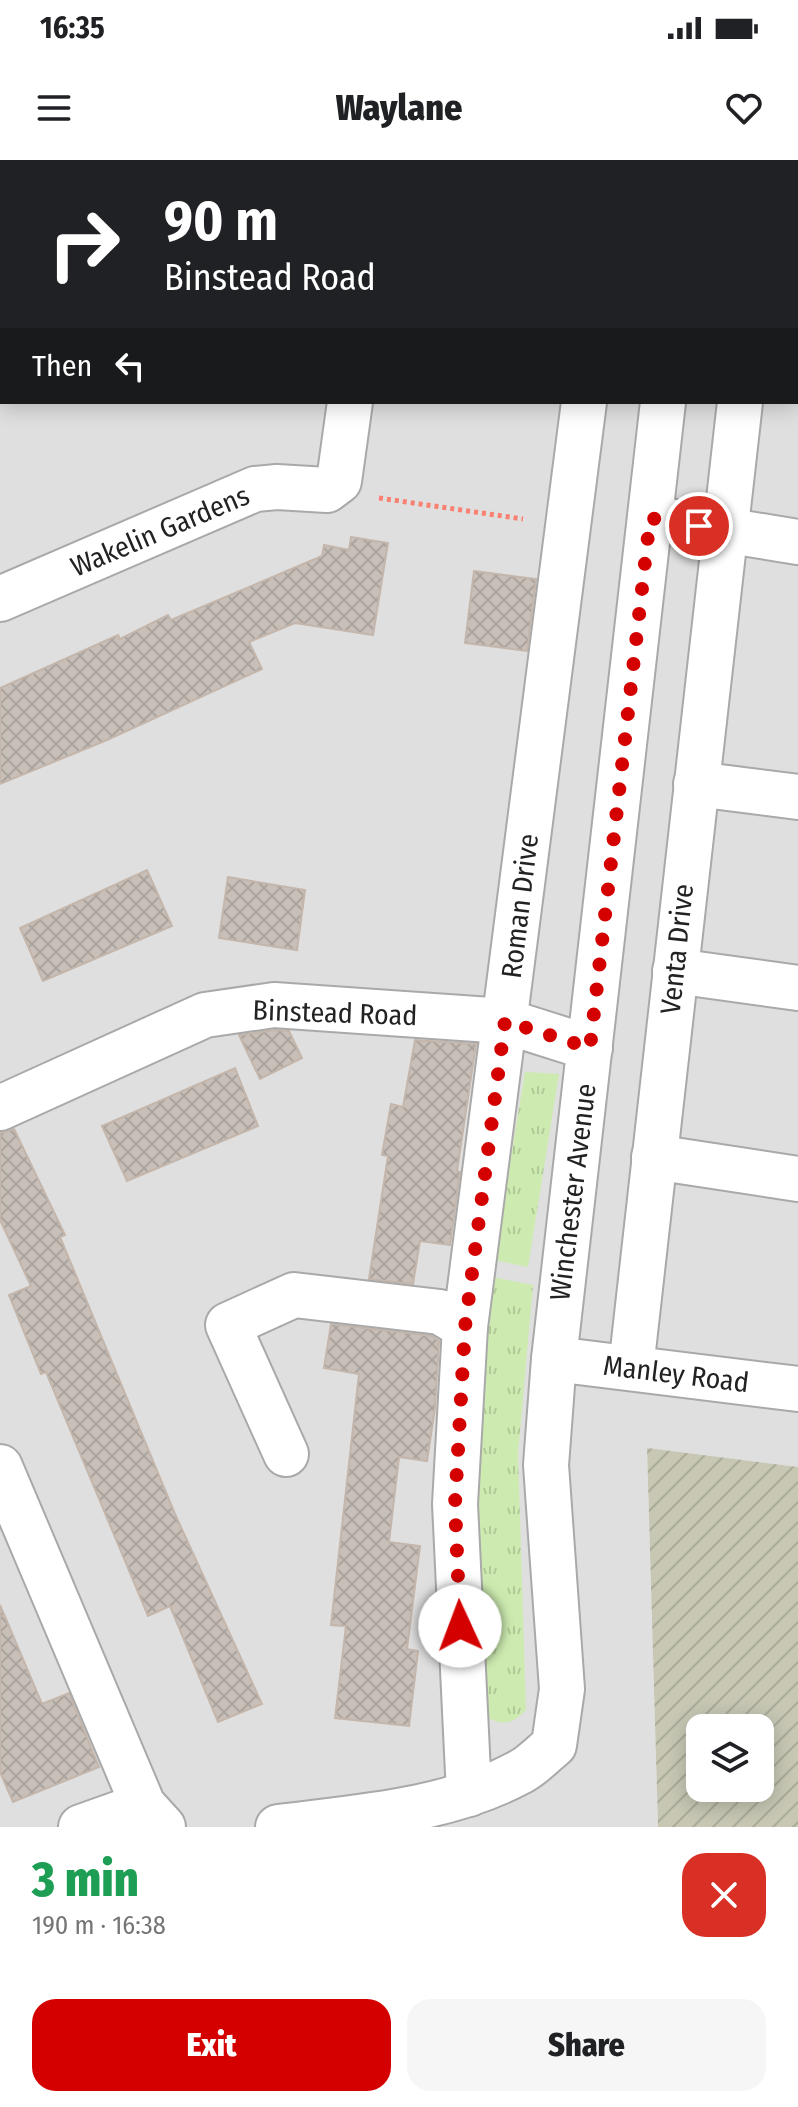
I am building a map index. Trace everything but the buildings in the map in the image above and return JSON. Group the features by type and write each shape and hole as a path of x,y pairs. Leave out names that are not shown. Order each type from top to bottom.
{"street":[{"name":"Wakelin Gardens","path":"0,599 255,489 327,490 339,481 350,404"},
{"name":"Roman Drive","path":"469,1794 455,1504 465,1327 584,404"},
{"name":"Winchester Avenue","path":"469,1794 522,1772 554,1745 562,1689 546,1465 554,1359 663,404"},
{"name":"Venta Drive","path":"631,1368 740,404"},
{"path":"650,518 798,542"},
{"path":"696,784 798,797"},
{"path":"675,971 798,988"},
{"name":"Binstead Road","path":"0,1108 205,1015 274,1005 505,1021 590,1048"},
{"path":"654,1157 798,1179"},
{"path":"286,1454 228,1325 294,1295 440,1312 465,1327"},
{"name":"Manley Road","path":"554,1359 798,1389"},
{"path":"0,1467 153,1816 81,1827"},
{"path":"278,1827 379,1815 469,1794"}],"path":[{"path":"364,496 568,526"}],"shaded area":[{"path":"0,404 798,404 798,1467 647,1449 658,1827 0,1827"},
{"path":"647,1448 798,1467 798,1827 658,1827"}],"green space":[{"path":"525,1072 559,1074 528,1267 494,1260"},
{"path":"487,1276 533,1285 518,1454 526,1710 516,1719 506,1722 484,1716 474,1483"}],"route":[{"path":"460,1626 455,1504 465,1327 505,1021 590,1048 650,518 699,526"}]}
